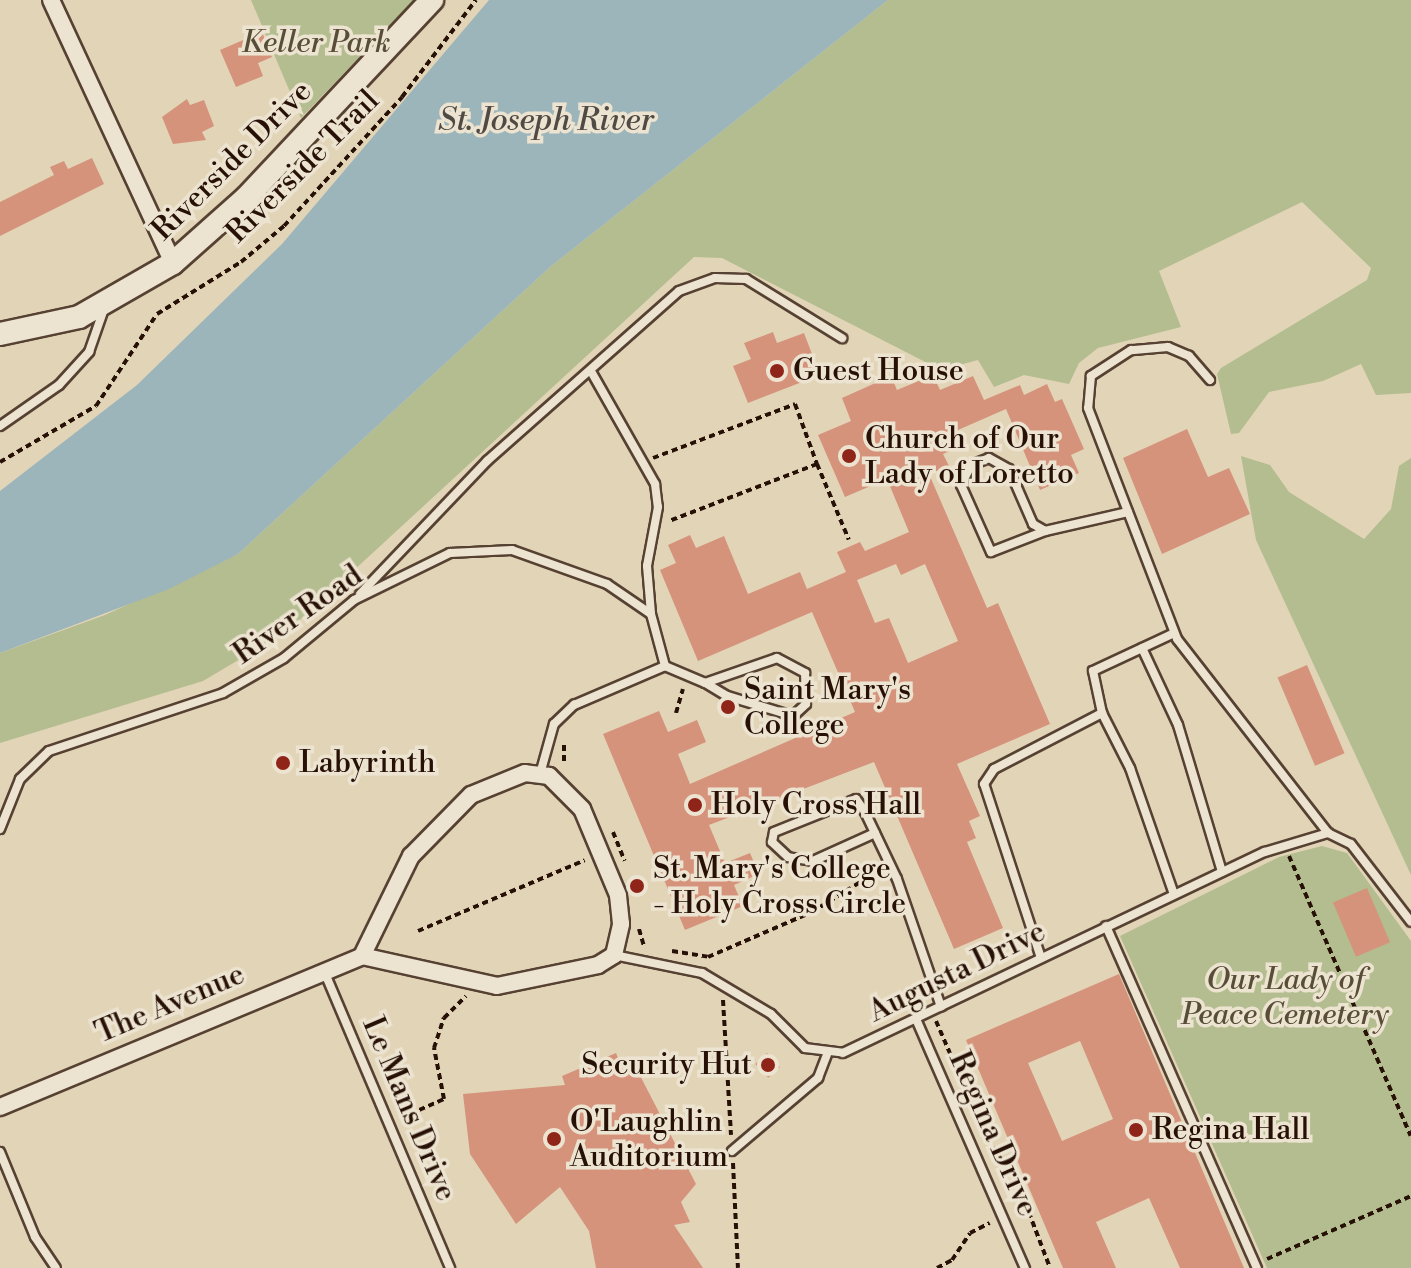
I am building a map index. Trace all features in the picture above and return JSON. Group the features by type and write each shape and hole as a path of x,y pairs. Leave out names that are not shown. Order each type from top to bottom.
{"street":[{"path":"51,0 173,263"},
{"name":"Riverside Drive","path":"0,334 105,306 173,263 246,198 432,0"},
{"path":"540,775 574,799 602,853 618,895 621,924 614,955 530,984 465,983 362,956 411,856 443,818 502,779 540,775"},
{"name":"The Avenue","path":"0,1107 362,956"}],"lane":[{"path":"354,600 487,461 592,373 663,303 715,278 746,279 842,338"},
{"path":"0,426 59,385 89,352 105,306"},
{"path":"1210,380 1189,356 1168,347 1131,350 1091,376 1088,408 1174,633 1328,833 1351,844 1411,922"},
{"path":"592,373 646,461 655,484 656,525 647,566 651,614 665,666"},
{"path":"1045,531 1033,524 1009,469 989,458 971,465 961,485 991,552 1045,531 1128,512"},
{"name":"River Road","path":"0,829 20,779 49,751 223,693 284,658 354,600 450,553 500,549 569,567 651,614"},
{"path":"1174,633 1093,671 1102,713 1130,768 1174,894"},
{"path":"1142,648 1178,725 1222,872"},
{"path":"540,775 562,715 665,666 705,683 784,715 806,704 805,673 789,659 705,683"},
{"path":"1041,958 984,784 994,769 1102,713"},
{"path":"875,833 813,861 788,857 772,842 774,832 856,799 875,833 890,865 941,1007"},
{"name":"Augusta Drive","path":"827,1055 916,1019 1284,844 1328,833"},
{"path":"1106,926 1256,1266"},
{"path":"614,955 702,973 771,1014 805,1048 827,1055 818,1078 732,1151"},
{"name":"Le Mans Drive","path":"323,970 450,1268"},
{"name":"Regina Drive","path":"916,1019 1025,1268"},
{"path":"0,1152 35,1237 56,1268"}],"path":[{"name":"Riverside Trail","path":"0,462 96,406 157,314 241,262 284,226 402,97 476,0"},
{"path":"646,461 795,404 849,540"},
{"path":"656,525 817,464"},
{"path":"667,683 686,689 676,713"},
{"path":"568,729 563,763 569,771"},
{"path":"609,824 626,865"},
{"path":"1284,844 1411,1136"},
{"path":"418,931 602,853"},
{"path":"662,951 716,954 812,912 890,865"},
{"path":"638,923 643,946 652,948"},
{"path":"716,954 722,985 738,1268"},
{"path":"406,1131 401,1118 444,1099 434,1048 444,1018 466,997 465,983"},
{"path":"931,1012 987,1139 1018,1184 1050,1268"},
{"path":"1256,1266 1411,1196"},
{"path":"937,1268 952,1260 970,1233 1003,1216"}],"green space":[{"name":"Keller Park","path":"251,0 414,0 301,118"},
{"path":"888,0 1411,0 1411,393 1376,395 1361,364 1323,381 1269,392 1239,433 1231,434 1217,374 1221,368 1367,280 1371,268 1302,202 1159,271 1181,327 1098,348 1079,363 1069,384 1024,375 994,387 978,360 941,370 722,258 694,257 289,630 203,681 0,743 0,653 105,615 238,554 550,267"},
{"path":"1241,456 1270,465 1289,492 1364,539 1391,509 1399,466 1411,458 1411,875 1256,540"},
{"name":"Our Lady of Peace Cemetery","path":"1322,846 1347,853 1411,941 1411,1268 1267,1268 1120,936 1279,857"}],"water":[{"name":"St. Joseph River","path":"489,0 888,0 550,267 238,554 169,589 0,653 0,491 137,385 282,244"}],"building":[{"path":"262,32 272,57 258,63 263,76 236,87 220,50"},
{"path":"187,99 190,105 204,100 214,126 202,132 206,140 173,144 162,117"},
{"path":"92,158 104,184 0,236 0,202 54,175 50,167 64,161 68,169"},
{"name":"Guest House","path":"773,332 777,343 804,333 820,375 748,403 733,366 751,359 744,343"},
{"path":"933,375 940,390 973,376 984,400 1020,385 1024,395 1047,384 1055,402 1062,399 1084,449 1071,455 1079,473 1040,490 1006,409 958,430 964,445 943,454 949,466 929,474 987,608 998,603 1050,724 957,764 980,816 969,821 976,838 967,842 1003,928 954,949 874,762 709,825 725,863 750,853 759,874 734,885 743,906 685,930 603,734 659,711 668,732 697,720 706,742 678,754 690,784 855,712 812,612 698,661 660,570 676,563 668,545 690,535 696,548 724,536 748,594 800,572 807,589 846,572 837,552 860,542 865,551 909,532 887,479 845,497 818,435 851,421 842,398 891,376 897,390","holes":["896,564 901,575 925,564 958,641 908,663 889,618 875,623 857,580"]},
{"path":"1187,429 1208,477 1229,468 1250,514 1162,554 1123,458"},
{"path":"1307,665 1345,753 1315,766 1278,678"},
{"path":"1367,888 1390,942 1356,957 1333,902"},
{"name":"Regina Hall","path":"1119,974 1244,1268 1180,1268 1149,1198 1096,1222 1116,1268 1063,1268 966,1040","holes":["1080,1041 1113,1119 1062,1141 1028,1063"]},
{"path":"616,1053 622,1068 633,1062 696,1184 681,1202 690,1222 674,1225 703,1268 596,1268 589,1231 560,1187 516,1224 470,1154 463,1094 565,1085 562,1076"},
{"name":"Security Hut","path":"767,1053 780,1067 768,1078 755,1064"}],"place":[{"name":"Guest House","path":"777,371"},
{"name":"Church of Our Lady of Loretto","path":"849,456"},
{"name":"Saint Mary's College","path":"728,707"},
{"name":"Labyrinth","path":"283,763"},
{"name":"Holy Cross Hall","path":"695,805"},
{"name":"St. Mary's College - Holy Cross Circle","path":"637,886"},
{"name":"Security Hut","path":"768,1065"},
{"name":"Regina Hall","path":"1136,1130"},
{"name":"O'Laughlin Auditorium","path":"554,1139"}]}
